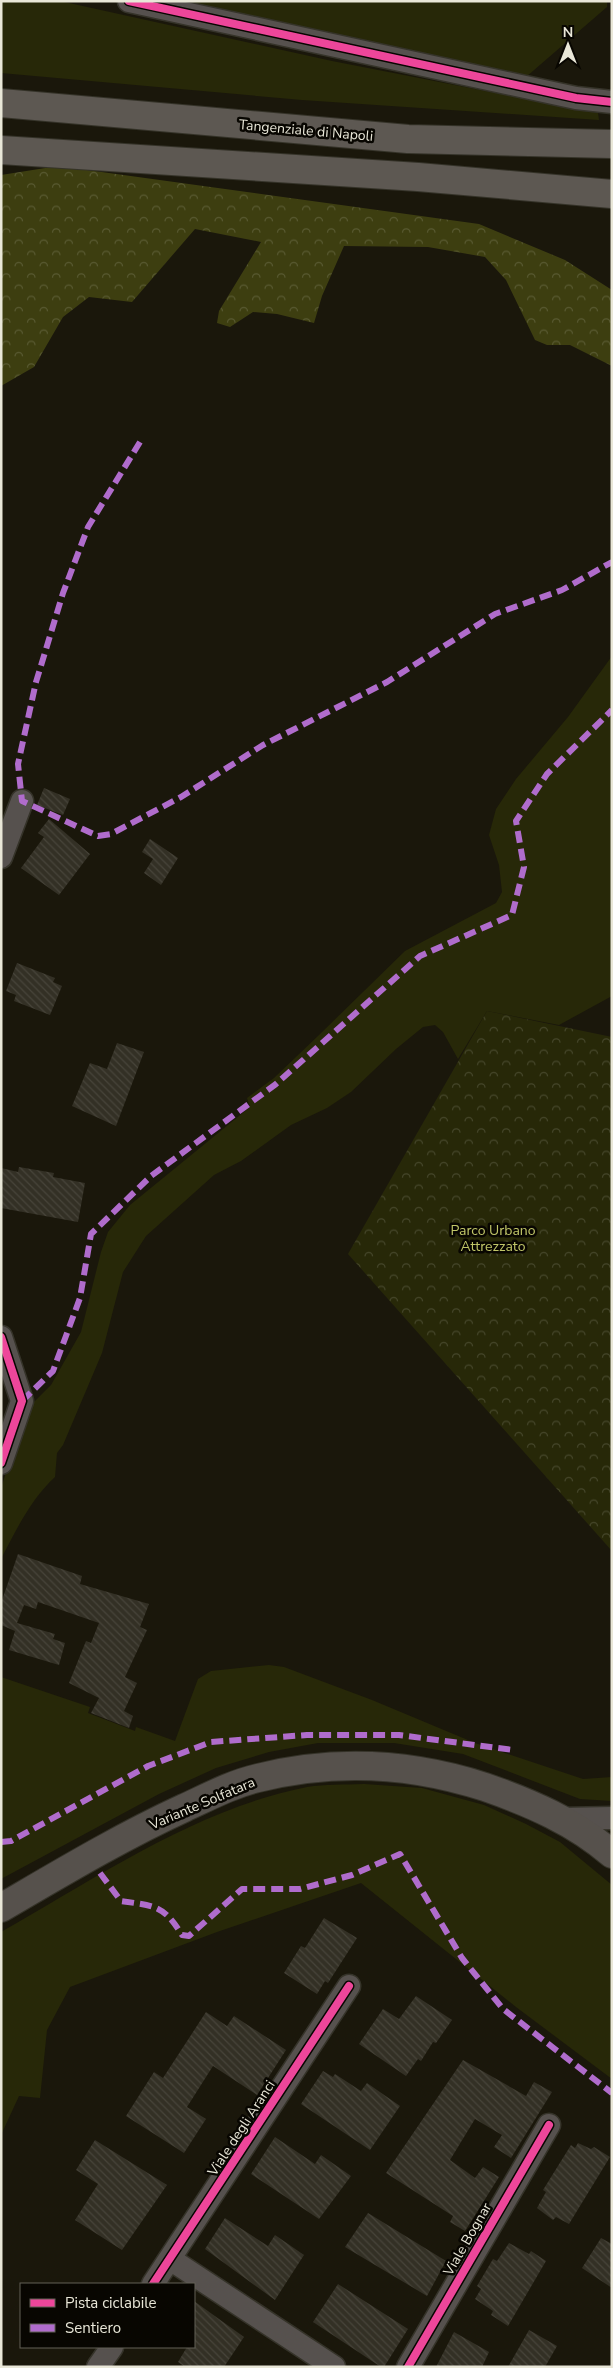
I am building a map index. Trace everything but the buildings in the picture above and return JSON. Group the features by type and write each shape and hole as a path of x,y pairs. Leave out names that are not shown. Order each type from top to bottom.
{"highway":[{"name":"Tangenziale di Napoli","path":"1,103 408,139 612,144"},
{"path":"1,150 418,177 612,194"}],"main road":[{"name":"Variante Solfatara","path":"1,1908 157,1820 212,1795 256,1778 305,1768 350,1764 401,1768 458,1778 521,1799 562,1819 610,1849"}],"street":[{"path":"129,1 576,98 612,102"},
{"path":"1,856 22,801"},
{"path":"1,1337 22,1401 1,1463"},
{"path":"562,1819 612,1818"},
{"name":"Viale degli Aranci","path":"154,2283 349,1986"},
{"name":"Viale Bognar","path":"408,2367 548,2125"},
{"path":"170,2259 334,2367"},
{"path":"98,2367 111,2348"}],"green space":[{"path":"1,1 60,1 332,61 598,113 599,120 302,100 1,73"},
{"path":"180,1 607,1 607,7 526,77"},
{"path":"58,166 479,224 565,260 612,290 612,366 570,345 547,345 535,340 506,280 485,257 428,247 344,246 322,296 314,323 277,314 253,312 230,327 217,323 219,311 261,242 195,229 132,302 89,297 63,317 34,367 1,386 1,175"},
{"path":"612,656 612,996 559,1025 487,1011 458,1059 443,1032 435,1025 423,1027 396,1049 351,1092 327,1108 291,1125 241,1161 214,1175 146,1236 123,1272 102,1353 63,1445 57,1453 55,1477 31,1505 1,1559 1,1488 27,1409 51,1385 81,1332 101,1252 108,1232 130,1205 250,1107 247,1098 274,1078 405,951 496,903 502,892 499,865 489,835 496,809 516,779 568,717"},
{"name":"Parco Urbano Attrezzato","path":"487,1011 612,1037 612,1551 348,1254"},
{"path":"269,1665 284,1667 372,1700 475,1743 583,1779 612,1777 612,1801 580,1799 463,1754 394,1743 318,1743 269,1752 216,1768 159,1794 1,1879 1,1677 90,1707 88,1713 135,1731 136,1727 175,1741 198,1679 211,1671"},
{"path":"364,1784 422,1788 484,1805 560,1842 612,1885 612,2079 516,2007 361,1883 217,1932 70,1987 47,2030 40,2098 19,2096 1,2135 1,1932 149,1847 226,1811 266,1797 307,1787"}],"marked path":[{"path":"140,442 88,527 63,593 36,682 18,764 22,801 98,836 111,834 181,797 263,745 387,682 495,614 562,590 612,562"},
{"path":"22,1401 53,1371 80,1298 91,1234 151,1176 276,1084 420,956 512,915 524,867 516,821 547,774 612,710"},
{"path":"1,1842 11,1841 148,1766 211,1742 307,1735 399,1735 513,1750"},
{"path":"100,1873 121,1901 157,1908 169,1917 182,1935 189,1936 242,1889 300,1889 352,1875 400,1854 462,1958 503,2009 612,2093"}],"cycle path":[{"path":"129,1 576,98 612,102"},
{"path":"1,1337 22,1401 1,1463"},
{"path":"154,2283 349,1986"},
{"path":"408,2367 549,2125"}]}
